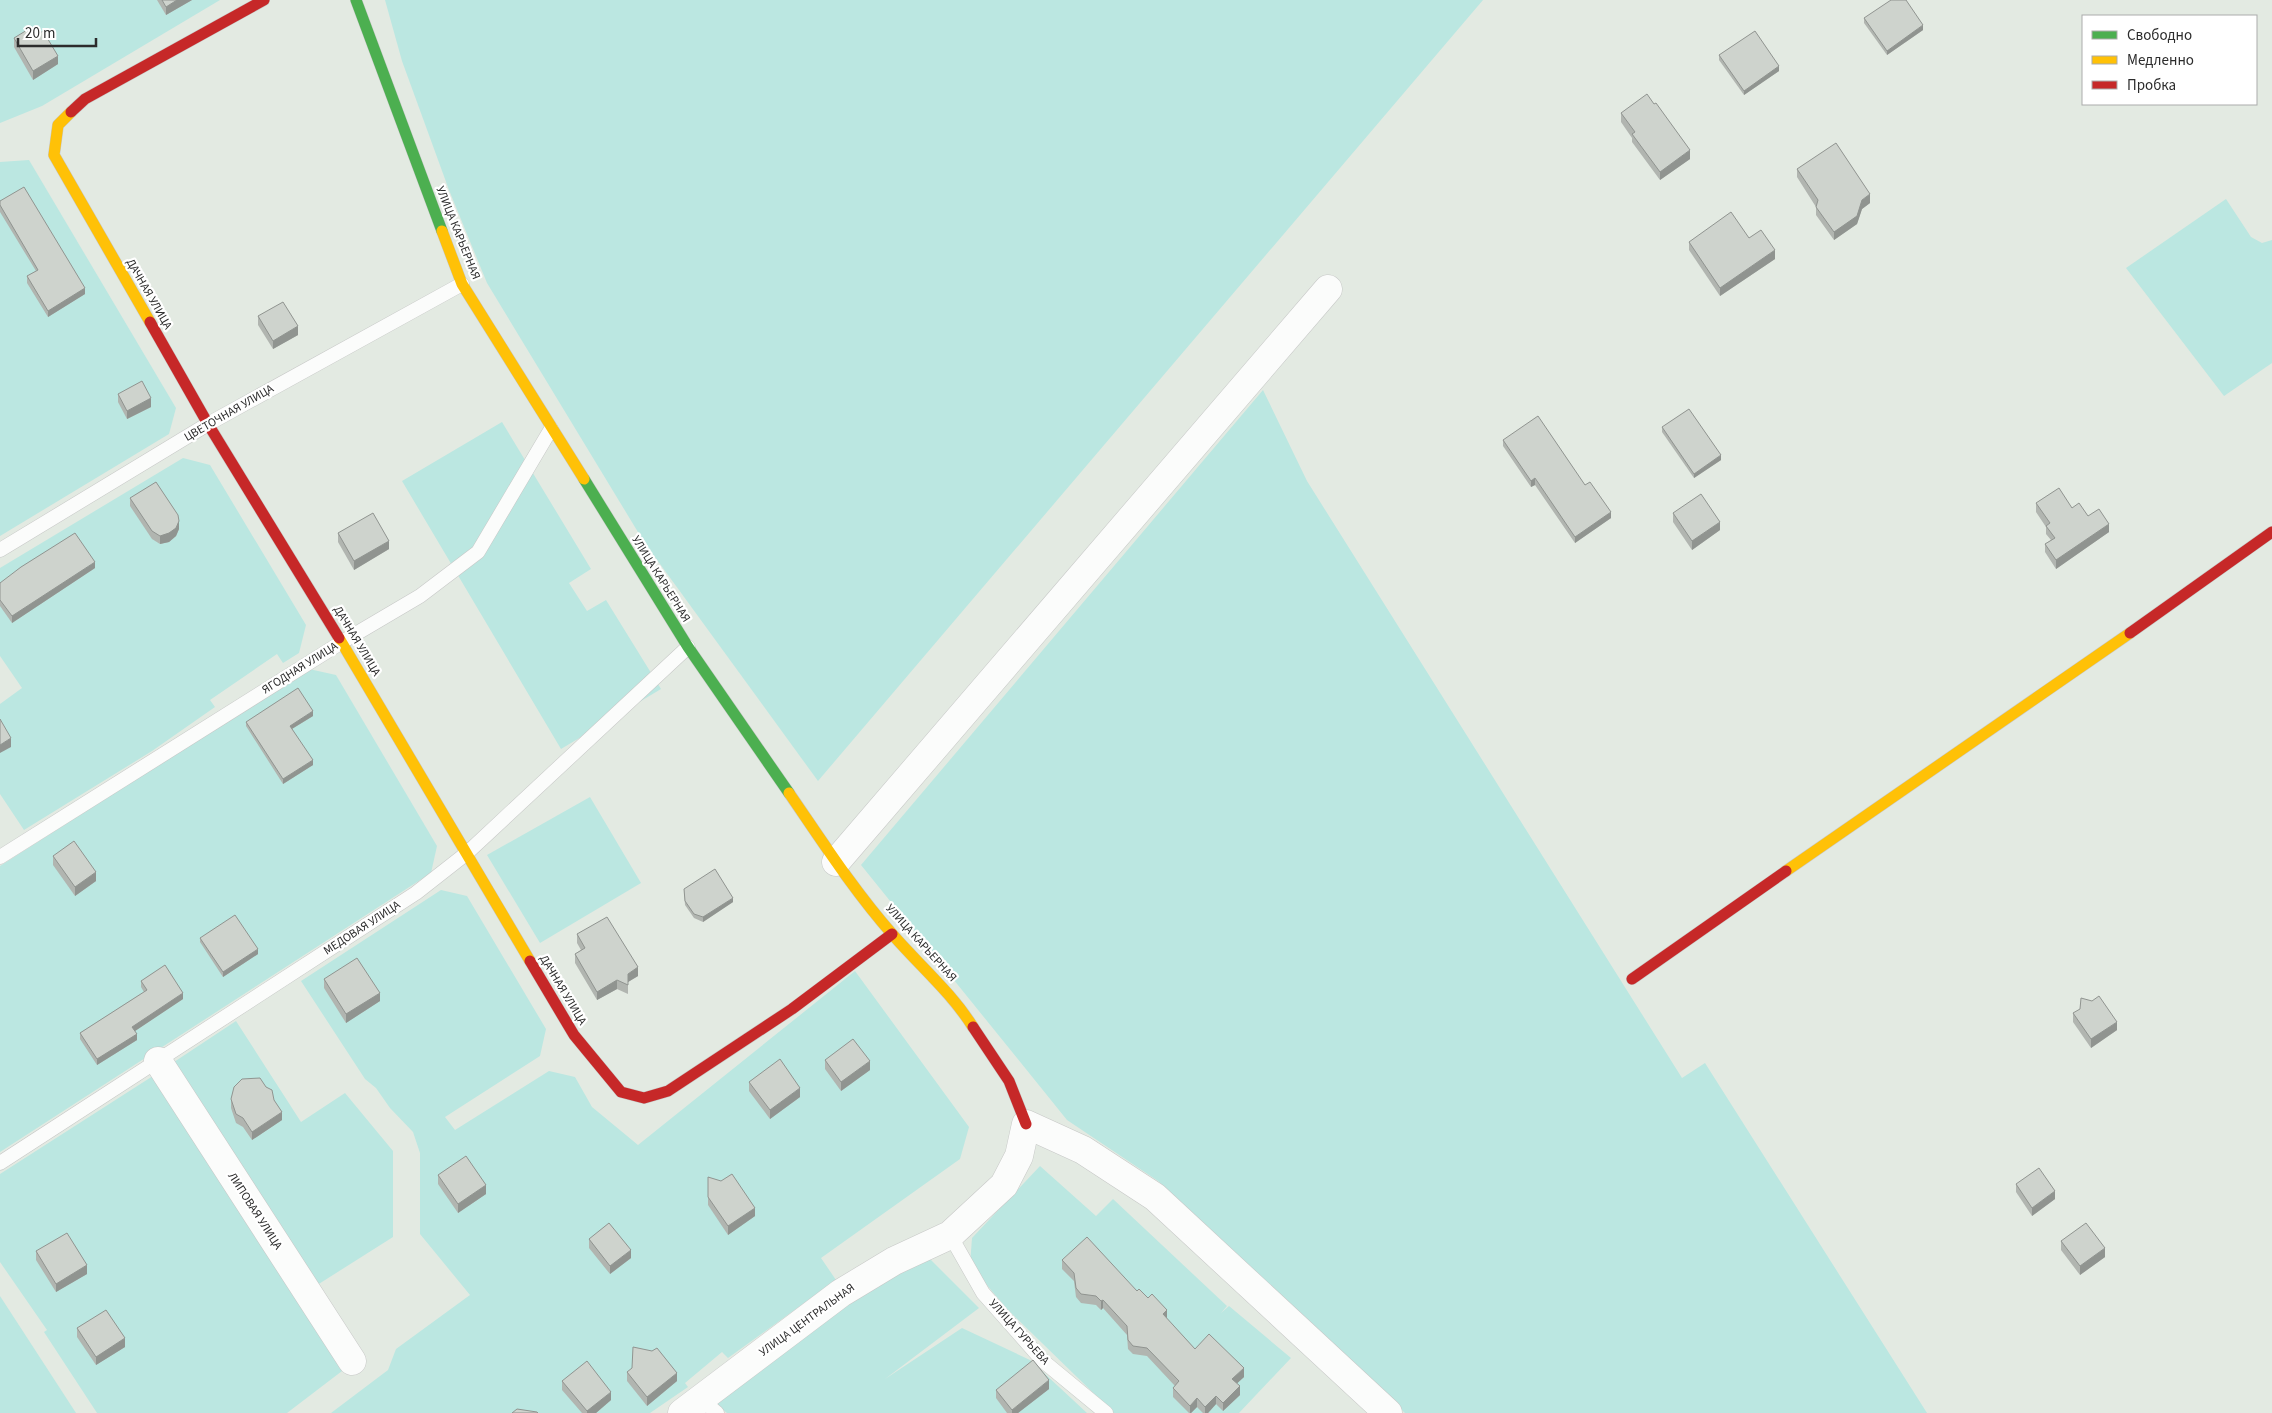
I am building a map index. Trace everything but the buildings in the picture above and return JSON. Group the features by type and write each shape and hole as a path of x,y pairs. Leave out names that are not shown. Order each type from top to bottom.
{"street":[{"name":"ДАЧНАЯ УЛИЦА","path":"264,0 85,99 58,125 54,155 208,424 342,642 574,1035 621,1092 644,1098 668,1091 792,1009 892,934"},
{"name":"УЛИЦА КАРЬЕРНАЯ","path":"356,0 399,120 462,284 688,647 836,862 892,934 958,1003 1009,1081 1026,1124"},
{"path":"836,862 1328,290"},
{"path":"1632,978 1755,890 2197,586 2272,532"},
{"name":"ЛИПОВАЯ УЛИЦА","path":"158,1061 352,1361"},
{"path":"1026,1124 1083,1150 1155,1197 1388,1413"},
{"name":"УЛИЦА ЦЕНТРАЛЬНАЯ","path":"700,1408 841,1293 894,1261 950,1235 1004,1185 1020,1156 1026,1124"}],"lane":[{"name":"ЦВЕТОЧНАЯ УЛИЦА","path":"0,550 208,424 462,284"},
{"name":"ЯГОДНАЯ УЛИЦА","path":"0,857 342,642 420,596 478,552 551,429"},
{"name":"МЕДОВАЯ УЛИЦА","path":"0,1163 416,893 467,853 688,647"},
{"name":"УЛИЦА ГУРЬЕВА","path":"950,1235 983,1293 1043,1360 1106,1413"}],"shaded area":[{"path":"0,0 220,0 42,106 0,123"},
{"path":"385,0 1483,0 818,781 644,542 487,283 449,190 402,61"},
{"path":"29,160 176,408 169,434 0,536 0,162"},
{"path":"2226,199 2251,237 2262,243 2272,240 2272,363 2224,396 2126,268"},
{"path":"1263,390 1307,481 1682,1078 1705,1063 1927,1413 1405,1413 1158,1181 1067,1120 861,865"},
{"path":"502,422 591,569 569,583 587,611 606,600 661,689 561,749 402,481"},
{"path":"183,458 210,465 306,625 299,653 283,663 277,654 210,700 215,707 152,751 24,830 0,794 0,704 22,688 0,656 0,568"},
{"path":"309,669 336,675 437,846 431,873 0,1152 0,866"},
{"path":"590,797 641,883 540,943 487,855"},
{"path":"441,890 467,896 546,1029 540,1056 445,1117 455,1130 549,1071 575,1077 592,1107 638,1145 855,971 969,1127 960,1159 821,1258 836,1280 728,1358 722,1352 685,1383 688,1387 650,1413 331,1413 388,1370 396,1349 470,1295 420,1234 420,1153 413,1132 390,1108 376,1088 365,1079 301,981"},
{"path":"236,1021 301,1122 345,1093 393,1151 393,1237 314,1287 171,1064"},
{"path":"156,1074 346,1368 287,1413 97,1413 44,1332 47,1330 0,1262 0,1174"},
{"path":"1040,1166 1096,1216 1113,1199 1227,1306 1221,1313 1229,1306 1291,1358 1239,1413 1114,1413 1007,1309 970,1265 972,1238"},
{"path":"925,1254 979,1308 885,1379 962,1328 1030,1360 1087,1413 727,1413 715,1403 855,1299"},
{"path":"0,1296 76,1413 0,1413"}],"traffic: fast":[{"path":"356,0 442,231"},
{"path":"584,479 688,647 789,793"}],"traffic: slow":[{"path":"71,112 58,125 54,155 150,322"},
{"path":"442,231 462,284 584,479"},
{"path":"1786,871 2130,633"},
{"path":"339,638 530,961"},
{"path":"789,793 865,901 893,935 945,991 973,1027"}],"traffic: jam":[{"path":"71,112 85,99 264,0"},
{"path":"150,322 208,424 339,638"},
{"path":"2130,633 2272,532"},
{"path":"1632,979 1786,871"},
{"path":"530,961 574,1035 621,1092 644,1098 668,1091 792,1009 892,934"},
{"path":"973,1027 1009,1081 1026,1124"}]}
